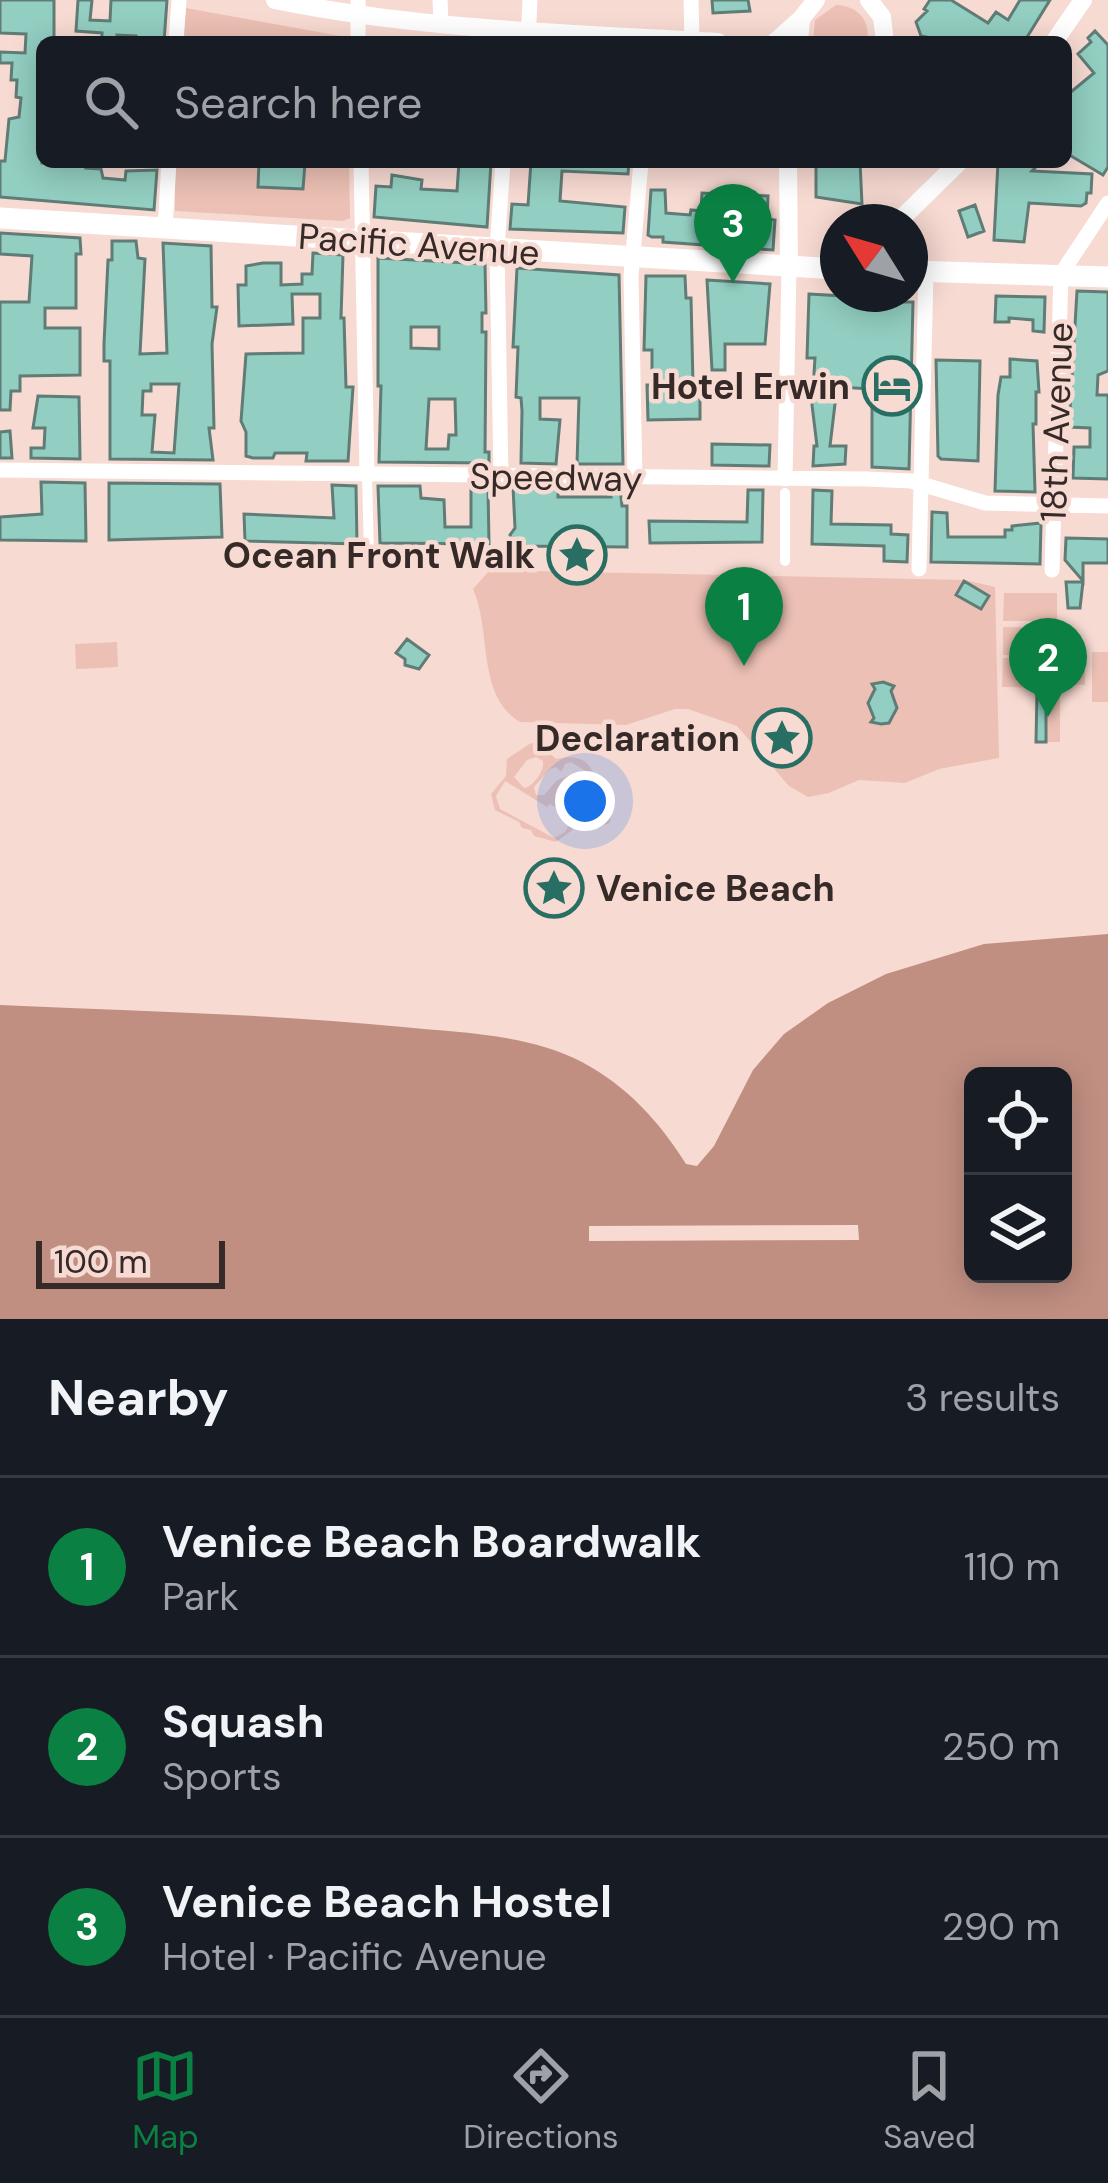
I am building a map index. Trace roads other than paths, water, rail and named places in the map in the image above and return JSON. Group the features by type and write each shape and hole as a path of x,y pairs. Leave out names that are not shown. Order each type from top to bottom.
{"main road":[{"name":"Pacific Avenue","path":"0,218 820,268"},
{"path":"928,272 1108,277"}],"street":[{"path":"176,36 179,0"},
{"path":"275,0 358,8 528,36 530,0"},
{"path":"440,0 441,24"},
{"path":"691,0 692,36"},
{"path":"782,36 815,0"},
{"path":"1058,36 1083,0"},
{"path":"874,2 885,36"},
{"path":"800,36 801,19"},
{"path":"165,229 169,168"},
{"path":"361,168 369,555"},
{"path":"501,477 497,249 502,168"},
{"path":"635,478 634,257 641,168"},
{"path":"785,561 790,168"},
{"path":"916,204 953,168"},
{"path":"1061,274 1108,203"},
{"name":"18th Avenue","path":"1052,570 1061,274"},
{"path":"919,312 920,569"},
{"name":"Speedway","path":"0,470 635,478 785,486 911,481 985,502 1108,506"}],"place":[{"name":"Venice Beach Hostel","path":"733,283"},
{"name":"Hotel Erwin","path":"892,386"},
{"name":"Ocean Front Walk","path":"577,555"},
{"name":"Venice Beach Boardwalk","path":"744,666"},
{"name":"Squash","path":"1048,717"},
{"name":"Declaration","path":"782,738"},
{"name":"Venice Beach","path":"554,888"}]}
